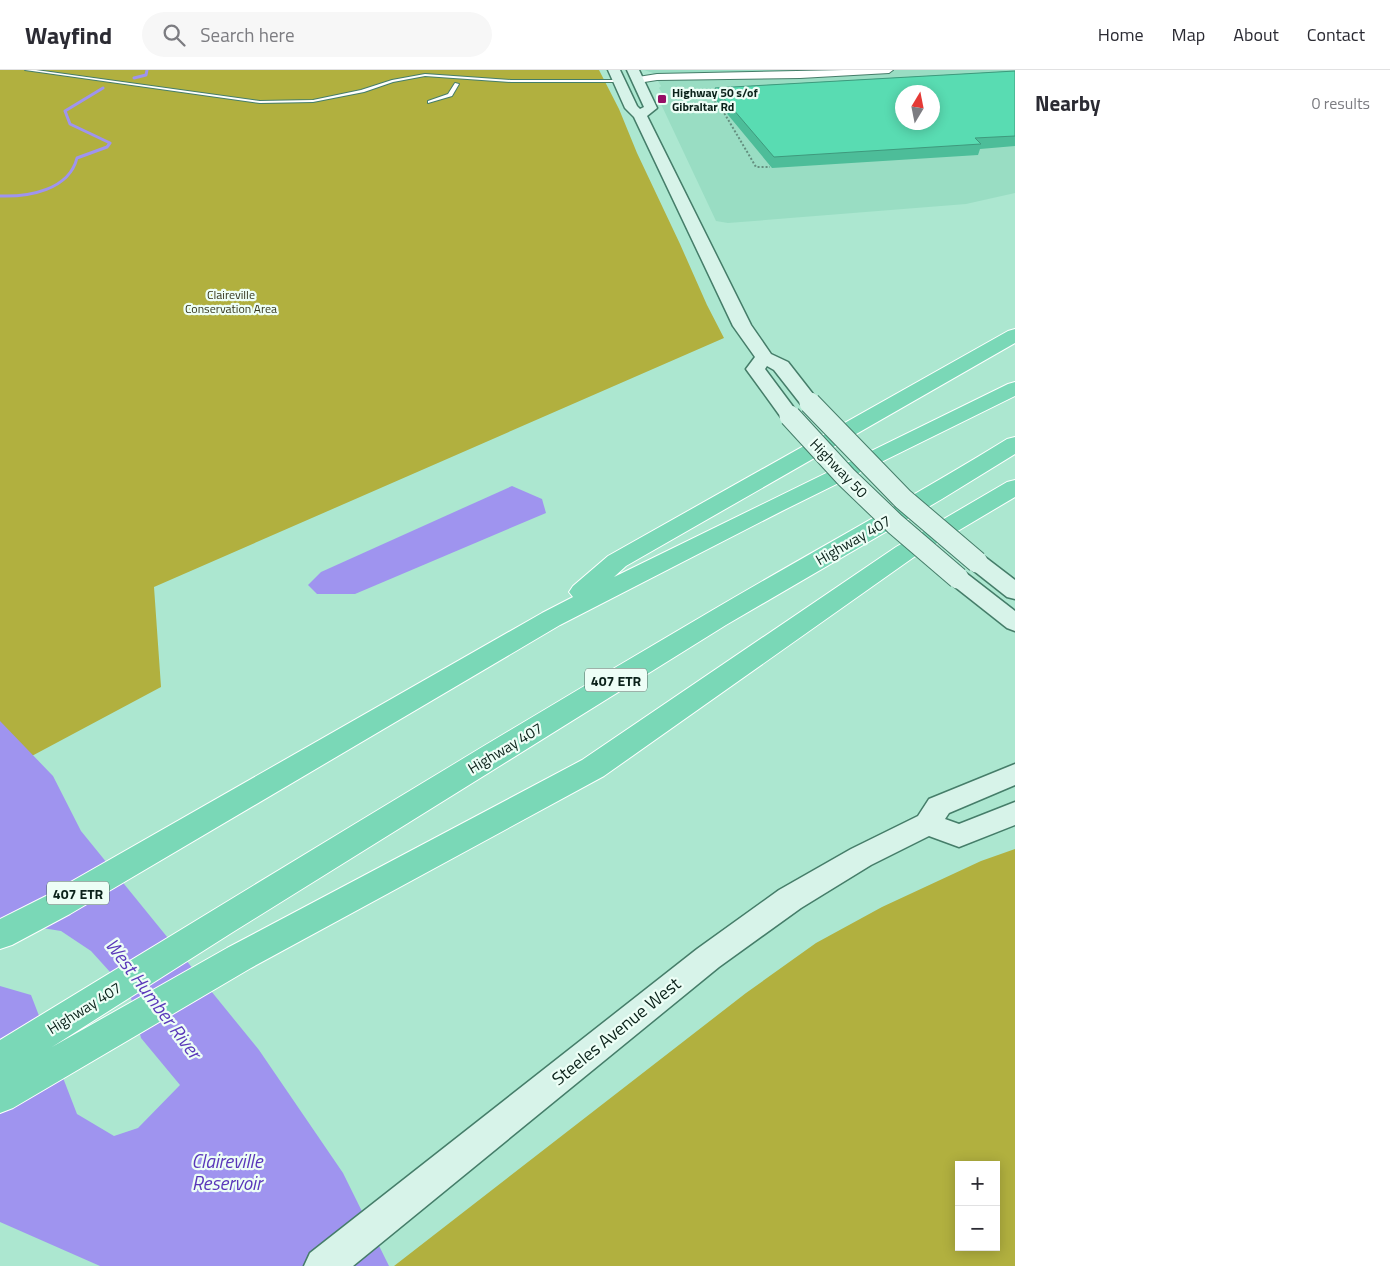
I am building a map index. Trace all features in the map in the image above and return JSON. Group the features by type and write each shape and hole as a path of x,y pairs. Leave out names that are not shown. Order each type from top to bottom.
{"highway":[{"path":"551,619 617,561 1015,335"},
{"name":"407 ETR","path":"0,935 58,905 551,619 774,506 1015,388"},
{"name":"Highway 407","path":"0,1060 221,922 717,619 934,494 1015,444"},
{"path":"0,1096 239,958 593,768 905,552 1015,487"}],"main road":[{"name":"Highway 50","path":"616,75 631,108 640,115 742,326 765,358 781,366 810,403 849,446 896,493 1015,592"},
{"path":"635,75 651,108 640,115"},
{"name":"Highway 50","path":"765,358 756,369 790,416 846,476 895,524 958,578 1015,623"},
{"name":"Steeles Avenue West","path":"323,1266 728,943 790,899 861,857 928,824 939,806 1015,774"},
{"path":"928,824 959,836 1015,813"}],"street":[{"path":"616,75 699,80 721,77 889,70"}],"lane":[{"path":"27,70 218,98 260,102 313,101 362,91 392,81 425,75 511,81 616,75"},
{"path":"507,87 511,81"},
{"path":"430,102 448,96 458,84"}],"path":[{"path":"721,97 711,97 723,111 756,167 770,167"}],"shaded area":[{"path":"644,70 1015,70 1015,193 966,204 728,223 716,221 660,102 667,101 659,88 661,86 653,73"}],"green space":[{"name":"Claireville Conservation Area","path":"0,70 599,70 619,109 637,153 724,338 154,587 161,687 0,773"},
{"path":"1015,849 1015,1266 394,1266 746,993 816,943 882,907 981,861"}],"water":[{"path":"512,486 542,499 546,513 355,594 317,594 308,585 321,572"},
{"name":"Claireville Reservoir","path":"0,721 53,776 81,831 259,1050 343,1173 389,1266 100,1266 0,1222 0,986 31,995 77,1114 114,1136 138,1128 180,1085 141,1038 130,994 91,951 61,931 30,926 0,937"}],"building":[{"path":"1015,71 1015,136 975,138 981,144 774,157 715,88"}],"waterway":[{"path":"134,78 146,75 147,70"},
{"path":"0,196 35,193 57,184 66,178 73,169 77,158 107,147 110,143 70,124 65,111 103,88"}],"place":[{"name":"Highway 50 s/of Gibraltar Rd","path":"662,99"}],"water label":[{"name":"West Humber River","path":"154,998"}]}
